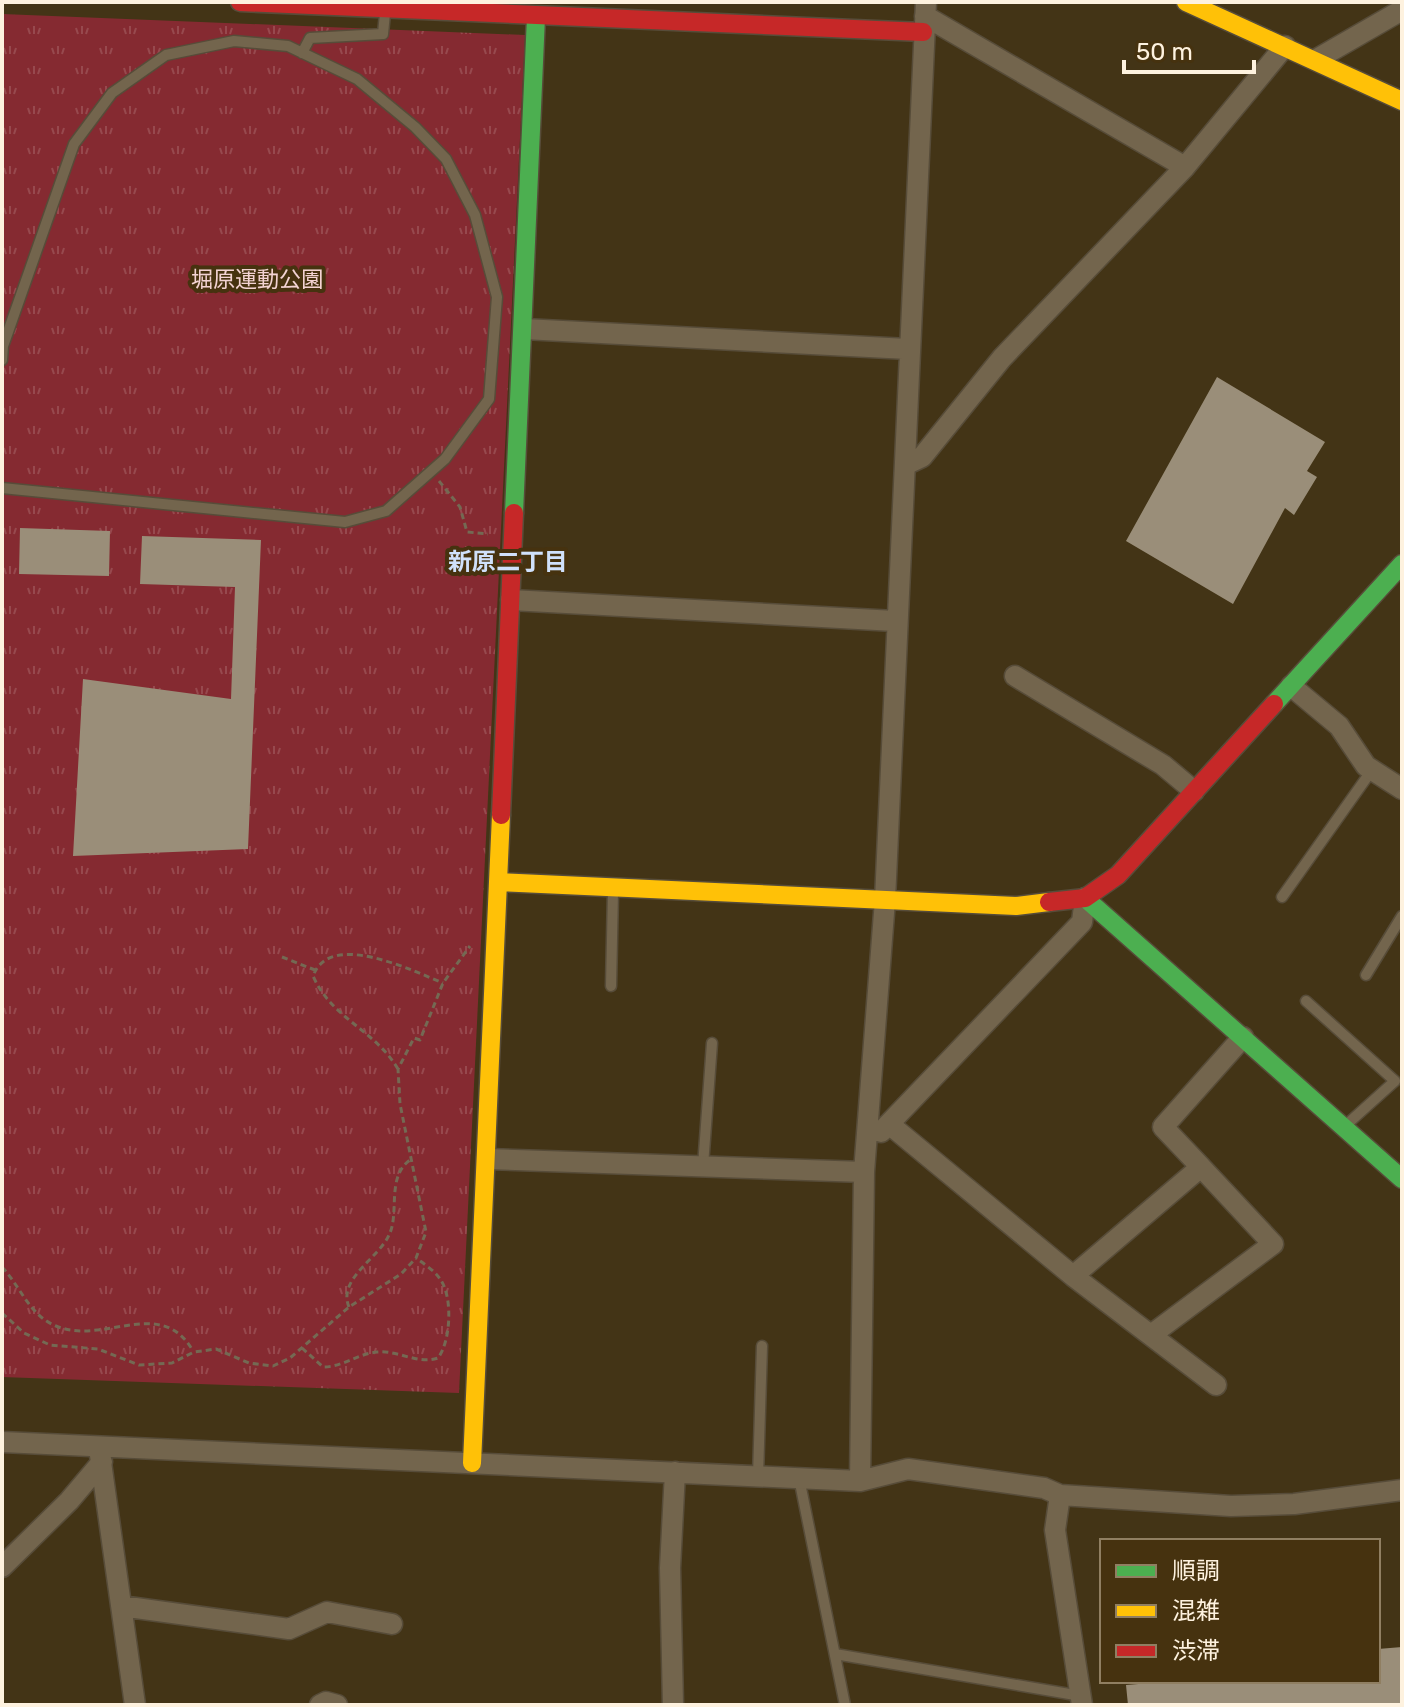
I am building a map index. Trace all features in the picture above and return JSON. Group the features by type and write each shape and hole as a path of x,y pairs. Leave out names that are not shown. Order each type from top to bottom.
{"street":[{"path":"240,2 392,7 536,17 925,17 1185,167"},
{"path":"1192,3 1402,101"},
{"path":"1317,59 1402,10"},
{"path":"472,1463 511,600 504,402 524,329 536,17"},
{"path":"860,1481 864,1172 885,900 895,621 925,17"},
{"path":"905,465 922,457 1002,358 1185,167 1285,46"},
{"path":"524,329 908,349"},
{"path":"499,882 1016,906 1085,898 1118,875 1402,564"},
{"path":"511,600 895,621"},
{"path":"1015,676 1163,765 1194,791"},
{"path":"1291,686 1339,726 1372,770 1402,789"},
{"path":"1085,898 1402,1179"},
{"path":"866,1146 1082,922 1085,898"},
{"path":"1151,1335 1273,1244 1163,1127 1243,1037"},
{"path":"889,1124 1073,1276 1216,1385"},
{"path":"487,1159 864,1172"},
{"path":"1073,1276 1201,1167"},
{"path":"2,1442 100,1455 472,1463 860,1481 908,1469 1044,1488 1060,1495 1231,1506 1294,1504 1402,1490"},
{"path":"2,1567 69,1501 100,1455"},
{"path":"100,1455 135,1705"},
{"path":"673,1705 670,1568 675,1472"},
{"path":"1060,1495 1055,1530 1082,1700"},
{"path":"121,1606 289,1629 327,1612 392,1624"},
{"path":"320,1705 337,1705"}],"lane":[{"path":"302,53 310,38 383,34 392,7"},
{"path":"2,360 3,346 74,144 112,93 166,55 234,41 288,46 357,79 415,127 446,159 475,215 497,297 504,402 386,511 345,522 2,488"},
{"path":"1282,897 1372,770"},
{"path":"611,986 613,886"},
{"path":"1366,975 1402,916"},
{"path":"1306,1001 1395,1081 1344,1127"},
{"path":"703,1166 712,1043"},
{"path":"758,1476 762,1346"},
{"path":"799,1478 845,1705"},
{"path":"835,1654 1082,1700"}],"path":[{"path":"431,472 460,507 467,532 491,534"},
{"path":"398,1069 414,1038 420,1040 443,983 471,945"},
{"path":"2,1313 24,1333 50,1345 98,1349 139,1365 172,1363 194,1352 216,1349 249,1363 273,1366 302,1348 349,1307 401,1274 416,1258 426,1232 400,1104 398,1069 380,1042 336,1011 318,988 313,976 315,970 328,960 368,955 443,983"},
{"path":"282,957 315,970"},
{"path":"349,1307 346,1299 348,1288 389,1237 393,1197 405,1164 411,1159"},
{"path":"302,1348 323,1367 337,1367 376,1352 423,1361 438,1358 448,1327 445,1291 441,1279 416,1258"},
{"path":"2,1267 33,1309 58,1328 92,1332 155,1324 174,1327 194,1352"}],"green space":[{"name":"堀原運動公園","path":"2,14 525,35 459,1393 2,1377"}],"building":[{"path":"1217,377 1325,442 1307,471 1317,477 1294,515 1285,508 1233,604 1126,541"},
{"path":"20,528 110,531 109,576 19,574"},
{"path":"142,536 261,540 248,849 73,856 83,679 231,699 235,587 140,584"},
{"path":"1402,1647 1402,1705 1128,1705 1126,1685 1380,1683 1380,1649"}],"traffic: fast":[{"path":"514,513 536,17"},
{"path":"1274,704 1402,564"},
{"path":"1085,898 1402,1179"}],"traffic: slow":[{"path":"1186,2 1402,101"},
{"path":"472,1463 501,815"},
{"path":"499,882 1016,906 1049,902"}],"traffic: jam":[{"path":"240,2 923,32"},
{"path":"501,815 514,513"},
{"path":"1049,902 1085,898 1118,875 1274,704"}],"district":[{"name":"新原二丁目","path":"508,562"}]}
